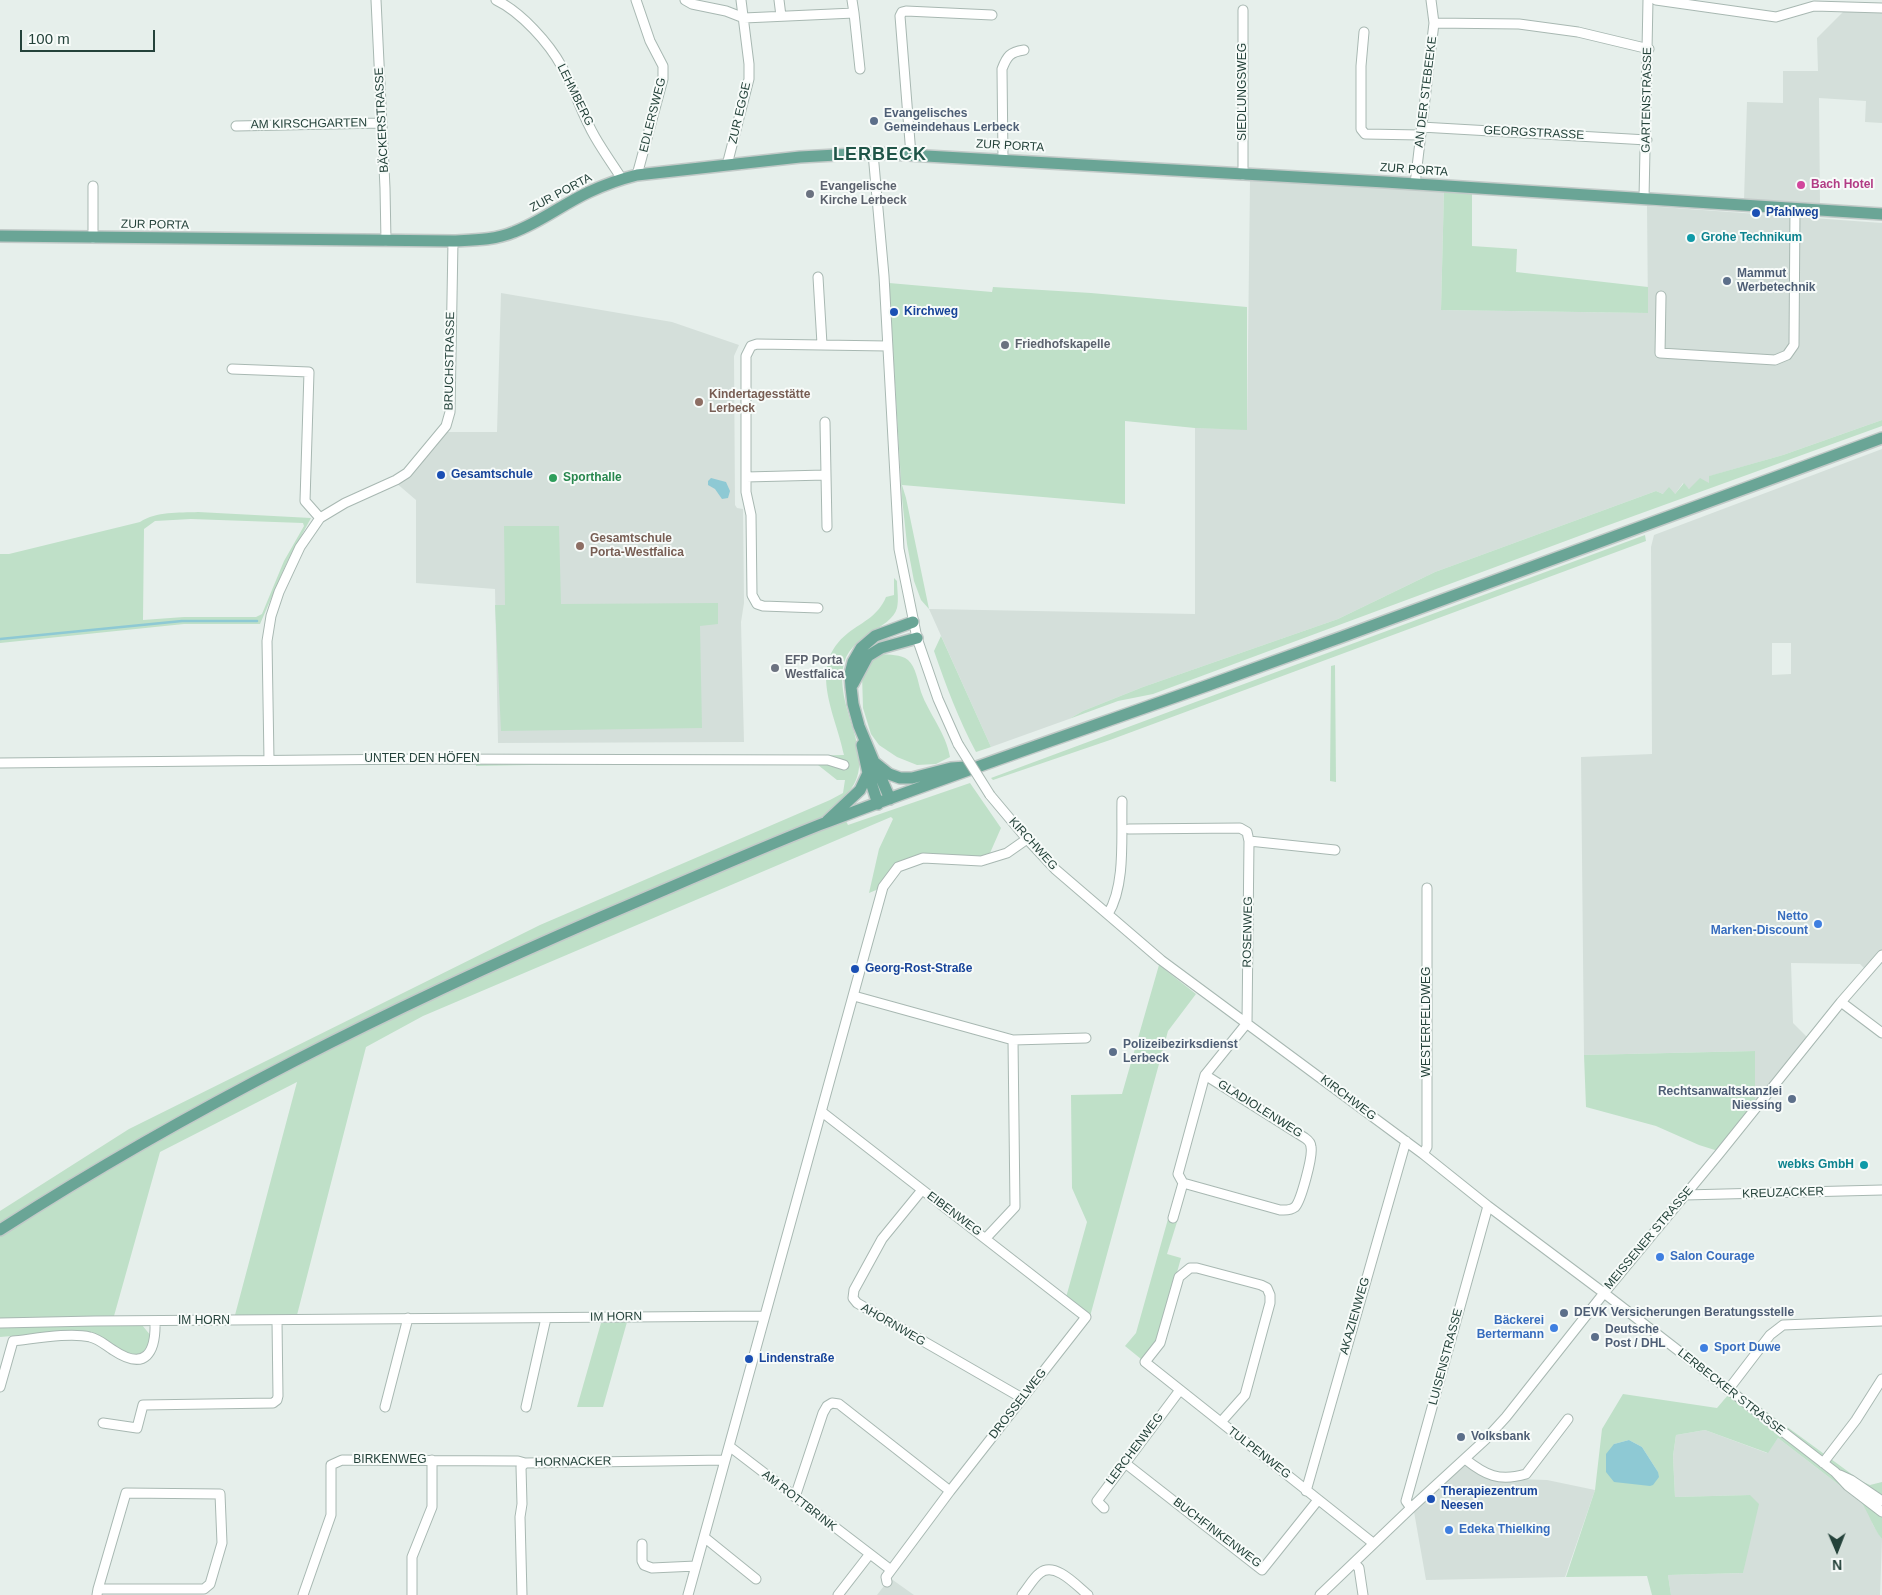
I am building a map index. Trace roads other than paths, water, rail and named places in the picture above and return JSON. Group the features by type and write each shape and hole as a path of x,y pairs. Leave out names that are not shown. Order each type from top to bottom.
{"main road":[{"name":"ZUR PORTA","path":"0,236 386,241 491,239 513,233 543,219 589,192 622,179 800,157 873,153 1003,159 1882,214"},
{"path":"0,1230 136,1146 244,1086 350,1032 524,951 748,854 890,799 1212,684 1882,438"},
{"path":"878,804 868,773 853,704 850,674 853,662 861,648 876,636 913,622"},
{"path":"851,687 868,656 881,648 917,638"},
{"path":"859,726 890,799"},
{"path":"874,762 888,774 900,778 912,778 951,768 980,766"},
{"path":"825,823 860,790 868,773"}],"street":[{"name":"BÄCKERSTRASSE","path":"376,0 386,241"},
{"name":"LEHMBERG","path":"496,0 504,4 526,22 553,54 562,67 594,136 622,179"},
{"name":"EDLERSWEG","path":"636,0 650,41 663,66 664,79 637,176"},
{"path":"685,0 692,4 726,10 744,18 854,13"},
{"name":"ZUR EGGE","path":"727,165 748,79 749,64 742,0"},
{"path":"779,0 781,16"},
{"path":"852,0 860,69"},
{"name":"AN DER STEBEEKE","path":"1415,184 1434,23 1431,0"},
{"name":"GARTENSTRASSE","path":"1644,199 1649,49 1648,0"},
{"path":"1656,0 1776,17 1814,6 1882,8"},
{"name":"SIEDLUNGSWEG","path":"1243,10 1243,175"},
{"path":"911,154 900,16 902,12 992,15"},
{"path":"1434,23 1519,24 1578,32 1649,49"},
{"name":"GEORGSTRASSE","path":"1364,32 1361,66 1361,129 1365,134 1421,131 1647,140"},
{"path":"1003,159 1002,69 1011,53 1024,50"},
{"name":"AM KIRSCHGARTEN","path":"236,126 382,123"},
{"name":"KIRCHWEG","path":"873,153 884,276 899,549 917,638 938,699 958,744 990,794 1027,839 1055,869 1161,960 1406,1141 1488,1206 1604,1293"},
{"path":"93,186 93,238"},
{"path":"1661,296 1660,353 1775,360 1787,355 1794,345 1796,208"},
{"name":"BRUCHSTRASSE","path":"269,760 267,641 271,616 279,592 300,547 320,518 407,473 446,426 450,412 453,241"},
{"path":"818,277 822,344"},
{"path":"818,608 762,606 757,604 752,595 751,514 746,492 746,356 751,346 758,344 887,346"},
{"path":"232,370 309,372 305,501 320,518"},
{"path":"825,422 825,475 828,527"},
{"path":"746,477 825,475"},
{"name":"UNTER DEN HÖFEN","path":"0,763 424,758 828,760 844,766"},
{"path":"1108,914 1114,905 1117,894 1121,862 1122,801"},
{"path":"1129,829 1240,828 1247,832 1249,841 1335,850"},
{"path":"688,1595 883,887 898,867 922,858 982,861 1007,853 1027,839"},
{"name":"ROSENWEG","path":"1247,1023 1249,841"},
{"name":"WESTERFELDWEG","path":"1423,1154 1427,1147 1428,888"},
{"name":"MEISSENER STRASSE","path":"1320,1595 1373,1543 1485,1440 1506,1417 1604,1293 1841,1002 1882,955"},
{"path":"854,996 1013,1040 1086,1038"},
{"path":"1841,1002 1882,1034"},
{"name":"GLADIOLENWEG","path":"1173,1218 1183,1183 1178,1174 1205,1075 1247,1023"},
{"path":"986,1238 1014,1207 1013,1040"},
{"name":"GLADIOLENWEG","path":"1183,1183 1280,1210 1289,1210 1295,1207 1299,1200 1311,1155 1311,1147 1305,1138 1205,1075"},
{"name":"EIBENWEG","path":"822,1112 1086,1317"},
{"name":"AKAZIENWEG","path":"1306,1490 1406,1141"},
{"name":"AHORNWEG","path":"922,1190 882,1239 854,1290 853,1298 857,1303 1022,1398"},
{"name":"KREUZACKER","path":"1685,1195 1882,1190"},
{"name":"LUISENSTRASSE","path":"1411,1508 1406,1501 1488,1206"},
{"name":"TULPENWEG","path":"1220,1422 1245,1395 1270,1303 1270,1295 1267,1288 1197,1268 1190,1268 1179,1277 1160,1343 1145,1362 1220,1422 1306,1490 1318,1500 1373,1543"},
{"name":"LERBECKER STRASSE","path":"1604,1293 1835,1472 1848,1486 1882,1512"},
{"name":"IM HORN","path":"0,1324 408,1318 764,1316"},
{"name":"DROSSELWEG","path":"887,1582 886,1577 950,1491 1086,1317"},
{"path":"386,1407 408,1318"},
{"path":"526,1407 546,1318"},
{"path":"0,1386 12,1340 89,1336 130,1359 140,1359 148,1355 152,1350 155,1340 155,1321"},
{"path":"103,1423 137,1428 143,1405 272,1404 277,1400 278,1396 277,1321"},
{"path":"1728,1390 1770,1335 1783,1325 1882,1321"},
{"path":"1823,1463 1856,1420 1882,1379"},
{"name":"LERCHENWEG","path":"1104,1508 1097,1501 1180,1390"},
{"path":"795,1498 823,1413 827,1406 832,1403 839,1404 950,1491"},
{"path":"1465,1459 1487,1475 1511,1476 1526,1474 1568,1419"},
{"name":"AM ROTTBRINK","path":"729,1446 891,1570"},
{"name":"BIRKENWEG","path":"303,1595 331,1515 331,1465 342,1460 518,1461 525,1463"},
{"path":"412,1595 412,1557 432,1507 432,1460"},
{"name":"HORNACKER","path":"522,1595 520,1517 522,1468 525,1463 725,1460"},
{"name":"BUCHFINKENWEG","path":"1125,1463 1262,1570 1318,1500"},
{"name":"LERBECKER STRASSE","path":"1835,1472 1851,1480 1882,1501"},
{"path":"126,1493 220,1494 222,1542 210,1584 204,1589 98,1592 126,1493"},
{"path":"704,1536 756,1579"},
{"path":"642,1544 642,1561 644,1566 652,1568 696,1566"},
{"path":"838,1595 870,1555"},
{"path":"1354,1563 1359,1568 1363,1595"},
{"path":"1022,1595 1038,1574 1048,1569 1057,1570 1088,1595"}],"water":[{"path":"711,478 726,482 730,491 728,498 722,499 715,489 708,485 708,481"},
{"path":"1629,1440 1642,1447 1658,1472 1659,1477 1653,1485 1614,1482 1606,1472 1606,1454 1614,1444"}],"waterway":[{"path":"0,639 182,621 257,621"}],"place":[{"name":"Evangelisches Gemeindehaus Lerbeck","path":"874,121"},
{"name":"Bach Hotel","path":"1801,185"},
{"name":"Evangelische Kirche Lerbeck","path":"810,194"},
{"name":"Pfahlweg","path":"1756,213"},
{"name":"Grohe Technikum","path":"1691,238"},
{"name":"Mammut Werbetechnik","path":"1727,281"},
{"name":"Kirchweg","path":"894,312"},
{"name":"Friedhofskapelle","path":"1005,345"},
{"name":"Kindertagesstätte Lerbeck","path":"699,402"},
{"name":"Gesamtschule","path":"441,475"},
{"name":"Sporthalle","path":"553,478"},
{"name":"Gesamtschule Porta-Westfalica","path":"580,546"},
{"name":"EFP Porta Westfalica","path":"775,668"},
{"name":"Netto Marken-Discount","path":"1818,924"},
{"name":"Georg-Rost-Straße","path":"855,969"},
{"name":"Polizeibezirksdienst Lerbeck","path":"1113,1052"},
{"name":"Rechtsanwaltskanzlei Niessing","path":"1792,1099"},
{"name":"webks GmbH","path":"1864,1165"},
{"name":"Salon Courage","path":"1660,1257"},
{"name":"DEVK Versicherungen Beratungsstelle","path":"1564,1313"},
{"name":"Bäckerei Bertermann","path":"1554,1328"},
{"name":"Deutsche Post / DHL","path":"1595,1337"},
{"name":"Sport Duwe","path":"1704,1348"},
{"name":"Lindenstraße","path":"749,1359"},
{"name":"Volksbank","path":"1461,1437"},
{"name":"Therapiezentrum Neesen","path":"1431,1499"},
{"name":"Edeka Thielking","path":"1449,1530"}],"district":[{"name":"LERBECK","path":"880,155"}]}
